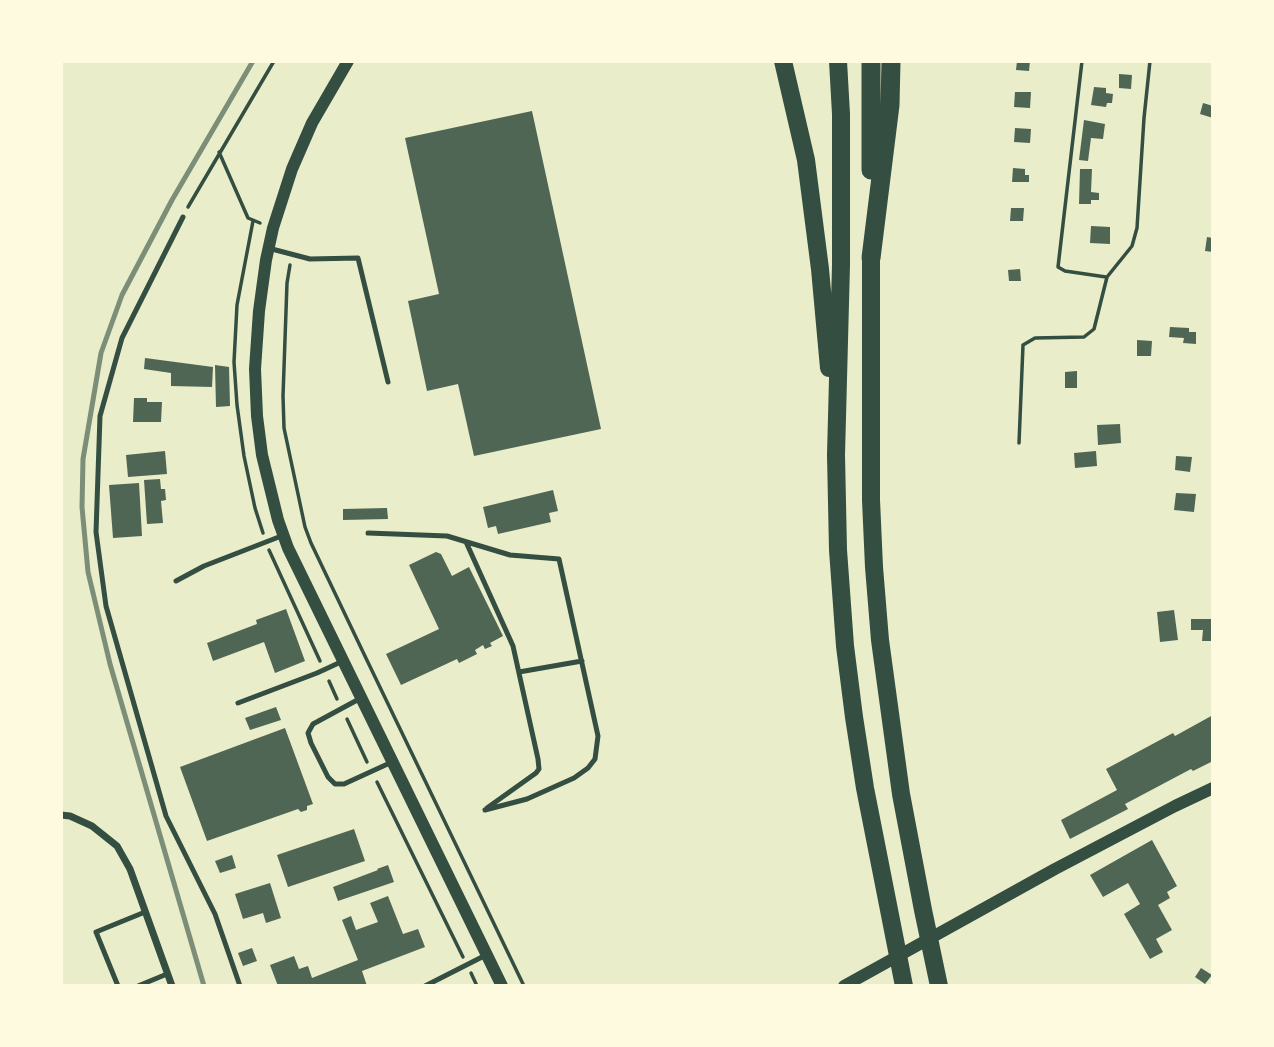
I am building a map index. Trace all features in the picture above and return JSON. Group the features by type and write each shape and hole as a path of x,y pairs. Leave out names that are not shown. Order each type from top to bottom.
{"highway":[{"path":"783,61 810,187 836,455"},
{"path":"838,61 841,114 836,455 838,550 853,717 904,986"},
{"path":"871,61 871,488 874,567 890,723 938,980"},
{"path":"871,258 890,104 891,61"}],"street":[{"path":"348,61 312,123 302,146 275,218 268,248 259,311 255,369 262,455 284,536 502,986"},
{"path":"844,986 1055,869 1213,789"},
{"path":"61,815 92,826 117,846 130,870 172,986"}],"lane":[{"path":"183,217 122,338 114,364 100,416 96,533 106,606 166,816 215,914 240,986"},
{"path":"268,248 310,259 359,258 388,382"},
{"path":"368,533 447,536 466,541 510,555 559,559 598,736 595,759 574,778 527,799 485,810 539,769 513,646 466,541"},
{"path":"177,582 204,566 284,536"},
{"path":"238,703 343,661"},
{"path":"519,672 582,661"},
{"path":"361,698 313,724 309,733 311,743 328,777 335,784 344,784 392,762"},
{"path":"117,986 96,932 145,912"},
{"path":"425,986 486,955"},
{"path":"138,986 167,974"}],"path":[{"path":"183,217 274,61"},
{"path":"1082,61 1058,267 1065,271 1107,277"},
{"path":"1019,443 1023,345 1035,338 1084,337 1094,329 1107,277 1132,246 1138,228 1150,61"},
{"path":"219,152 248,218 253,221"},
{"path":"291,254 287,284 284,428 305,527 524,986"}],"building":[{"path":"1017,61 1030,61 1029,71 1016,70"},
{"path":"1119,74 1132,75 1131,89 1119,88"},
{"path":"1094,87 1106,88 1106,93 1113,94 1112,103 1107,103 1106,107 1091,105"},
{"path":"1015,92 1031,92 1030,108 1014,107"},
{"path":"1203,103 1213,106 1213,118 1200,114"},
{"path":"532,111 601,429 474,456 458,384 427,391 408,301 439,294 405,138"},
{"path":"1084,120 1105,124 1103,139 1091,138 1088,161 1079,160"},
{"path":"1015,128 1031,129 1030,143 1014,142"},
{"path":"1013,168 1025,169 1029,182 1012,182"},
{"path":"1080,169 1092,169 1091,192 1099,193 1099,200 1091,200 1091,204 1079,204"},
{"path":"1011,208 1024,208 1023,221 1010,221"},
{"path":"1091,226 1110,227 1110,244 1090,243"},
{"path":"1207,237 1213,238 1213,252 1205,251"},
{"path":"1020,269 1021,281 1009,281 1008,270"},
{"path":"1170,327 1189,328 1189,332 1196,332 1196,344 1183,343 1184,338 1169,337"},
{"path":"1137,340 1152,341 1151,356 1137,356"},
{"path":"145,358 213,367 212,387 171,386 171,373 144,369"},
{"path":"215,365 229,367 230,406 216,407"},
{"path":"1077,371 1077,388 1065,388 1065,372"},
{"path":"134,398 147,398 147,402 162,402 161,422 133,422"},
{"path":"1120,424 1121,443 1098,445 1097,425"},
{"path":"165,451 167,474 128,477 126,455"},
{"path":"1096,451 1097,466 1075,468 1074,453"},
{"path":"1176,456 1192,457 1190,472 1175,470"},
{"path":"160,479 166,500 161,501 163,523 147,524 144,480"},
{"path":"139,483 142,536 113,538 109,485"},
{"path":"553,490 558,511 549,513 551,522 498,534 496,526 488,528 483,507"},
{"path":"1176,493 1196,494 1194,512 1174,510"},
{"path":"387,508 388,519 343,520 343,509"},
{"path":"436,552 441,554 452,576 469,567 503,636 490,643 492,646 485,649 483,645 475,650 477,654 459,663 457,659 401,685 386,654 439,629 409,565"},
{"path":"286,609 305,661 275,673 264,642 213,661 207,643 257,624 256,620"},
{"path":"1174,610 1178,640 1160,642 1157,612"},
{"path":"1191,619 1213,619 1213,641 1202,641 1203,630 1191,630"},
{"path":"276,707 281,720 250,730 245,718"},
{"path":"1213,715 1213,761 1193,771 1191,769 1125,804 1128,809 1070,839 1061,820 1117,790 1106,769"},
{"path":"285,728 313,804 307,806 307,810 301,812 298,809 207,841 180,767"},
{"path":"354,829 365,861 288,887 277,855"},
{"path":"1152,840 1177,886 1167,892 1170,898 1158,905 1172,930 1156,939 1163,952 1150,959 1124,914 1140,904 1128,883 1103,897 1090,875"},
{"path":"232,855 236,868 220,873 215,861"},
{"path":"388,865 394,882 338,901 333,887"},
{"path":"270,883 281,918 266,923 263,913 243,919 235,894"},
{"path":"388,896 403,934 418,929 425,947 362,971 367,986 278,986 270,965 294,956 299,969 308,966 312,978 358,960 342,920 351,916 356,930 378,922 370,903"},
{"path":"252,948 257,961 243,966 238,953"},
{"path":"1201,968 1212,975 1205,984 1195,977"}],"railway":[{"path":"204,986 110,664 88,572 82,507 83,459 101,353 122,295 172,200 253,61"}]}
